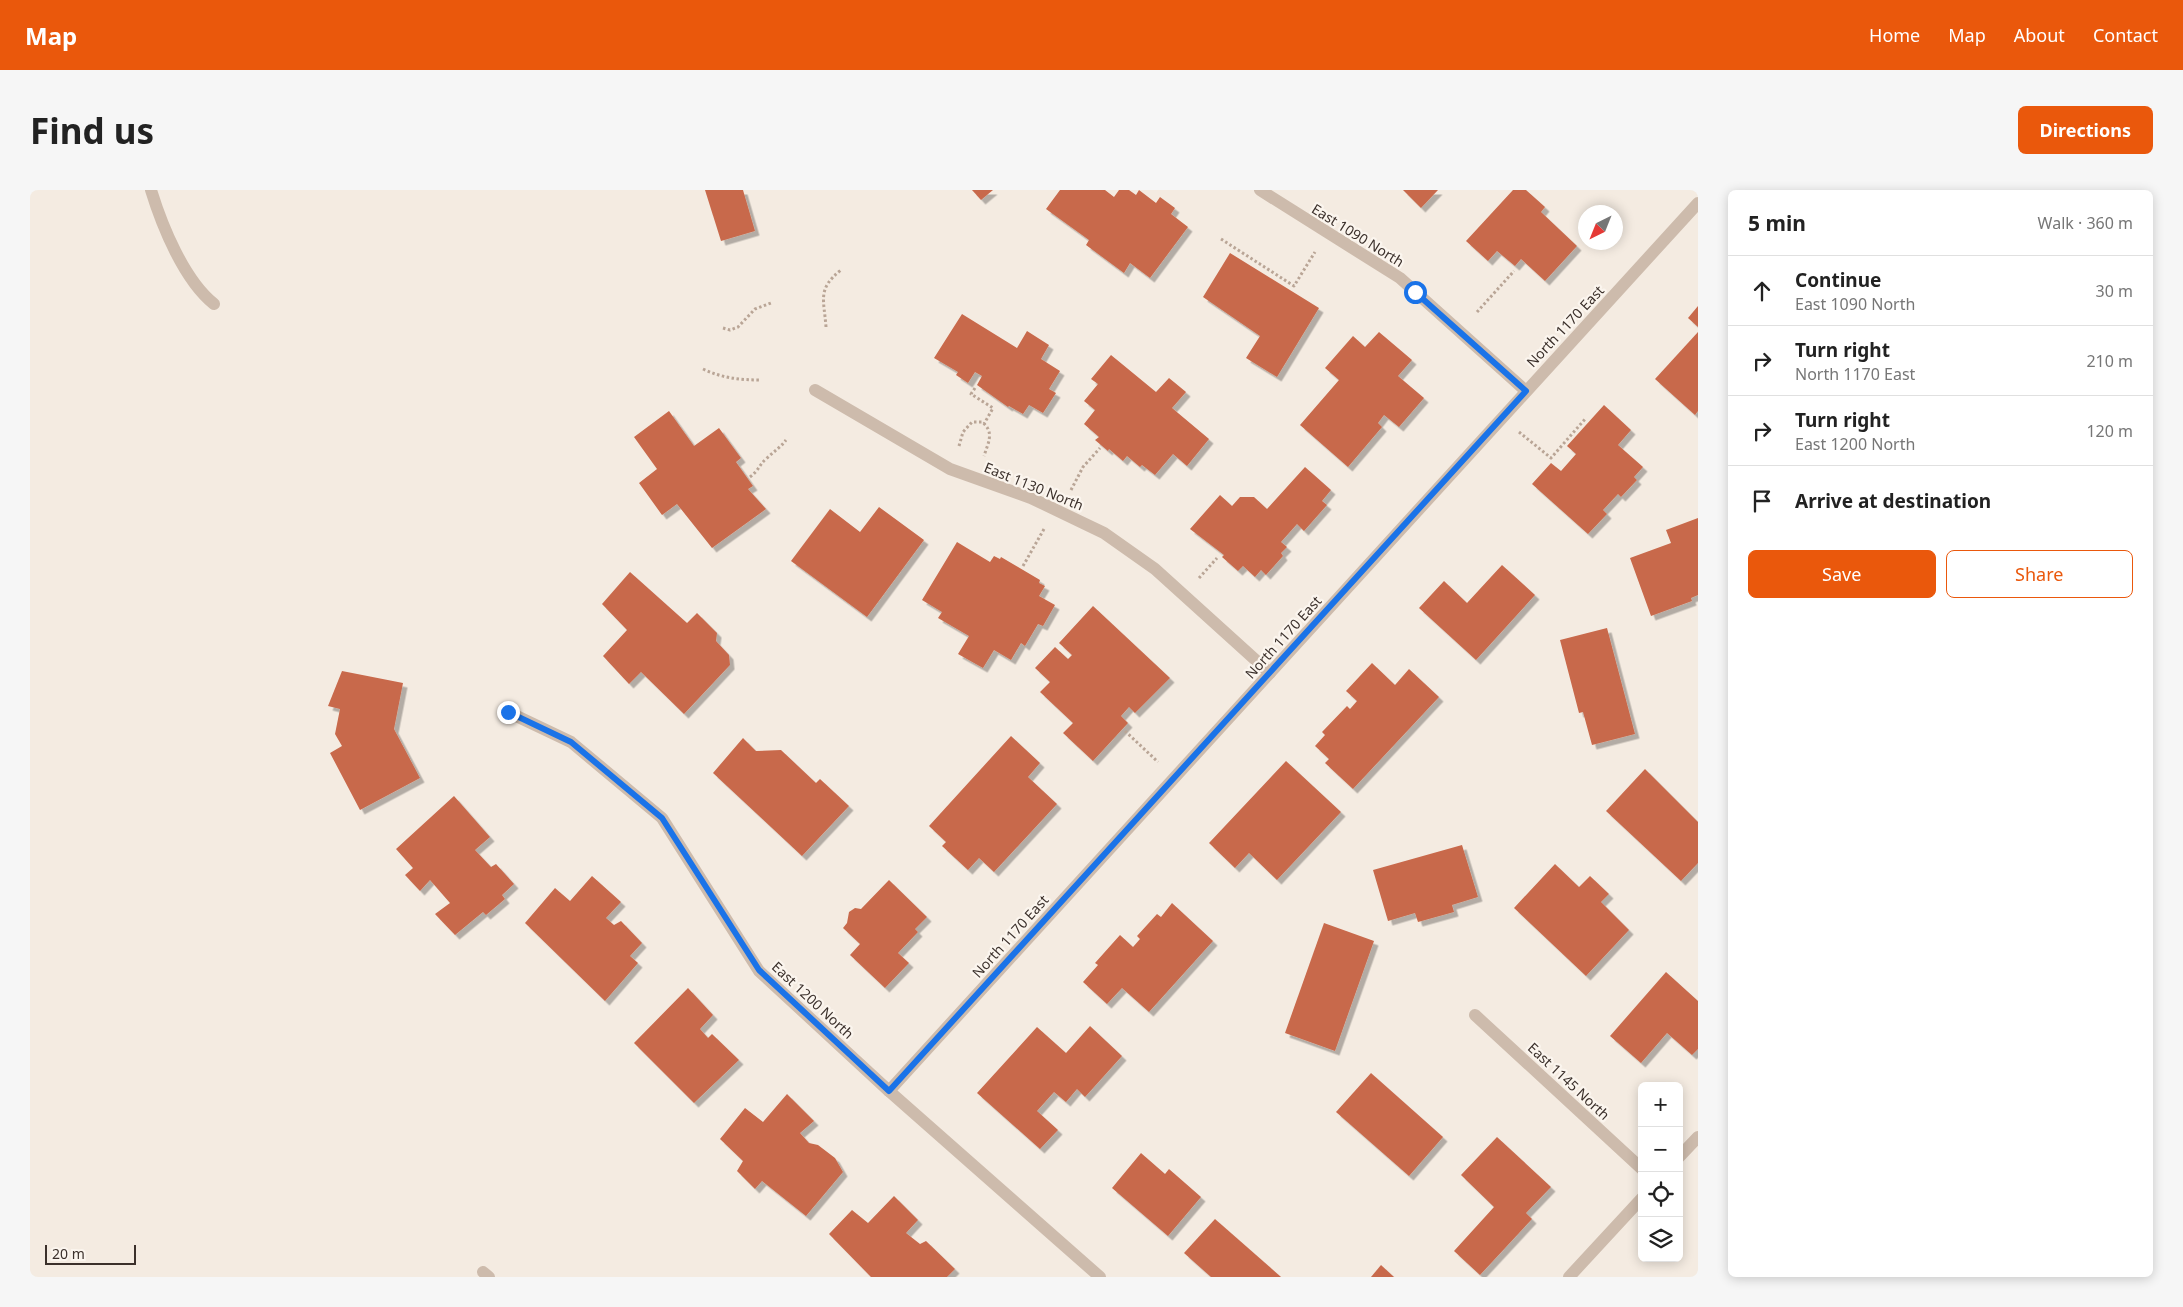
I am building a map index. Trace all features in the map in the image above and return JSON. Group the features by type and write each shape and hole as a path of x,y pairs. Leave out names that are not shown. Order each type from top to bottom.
{"street":[{"path":"151,190 162,226 201,293 214,304"},
{"name":"East 1090 North","path":"1260,190 1400,278 1526,391"},
{"name":"North 1170 East","path":"889,1091 1698,203"},
{"name":"East 1130 North","path":"815,390 950,469 1031,498 1104,533 1155,569 1270,673"},
{"name":"East 1200 North","path":"508,712 571,742 662,818 759,970 889,1091 1100,1277"},
{"name":"East 1145 North","path":"1475,1015 1638,1165"},
{"path":"1683,1153 1698,1136"},
{"path":"1569,1277 1638,1202"}],"path":[{"path":"1220,239 1294,286 1315,252"},
{"path":"826,327 822,293 825,285 841,270"},
{"path":"1477,312 1514,271"},
{"path":"723,328 730,330 738,327 755,309 771,303"},
{"path":"703,369 717,376 761,380"},
{"path":"975,388 971,394 994,408 984,424"},
{"path":"1519,432 1551,458 1586,418"},
{"path":"959,446 964,432 972,422 984,424 989,429 990,434 984,456"},
{"path":"750,477 760,470 764,460 778,451 786,440"},
{"path":"1071,490 1083,467 1100,448"},
{"path":"1023,566 1044,529"},
{"path":"1199,578 1217,558"},
{"path":"1125,731 1158,762"}],"building":[{"path":"705,190 743,190 755,231 721,241"},
{"path":"972,190 993,190 981,200"},
{"path":"1060,190 1105,190 1114,197 1119,190 1129,190 1136,195 1139,190 1156,203 1160,197 1175,208 1171,214 1188,227 1150,278 1130,263 1124,273 1086,245 1089,240 1046,209"},
{"path":"1403,190 1438,190 1421,208"},
{"path":"1513,190 1526,190 1545,207 1541,212 1577,246 1545,281 1521,259 1515,266 1497,251 1488,261 1466,241"},
{"path":"1230,253 1319,308 1277,377 1246,358 1260,336 1203,297"},
{"path":"1698,306 1698,327 1688,318"},
{"path":"962,314 1017,348 1027,331 1049,345 1041,359 1060,371 1049,389 1056,393 1043,413 1029,405 1023,414 1008,407 977,385 982,376 975,372 968,383 956,375 958,372 934,358"},
{"path":"1379,332 1412,360 1398,376 1424,398 1399,427 1384,415 1378,423 1382,427 1348,467 1300,425 1339,380 1325,368 1353,336 1365,347"},
{"path":"1698,332 1698,411 1695,415 1655,379"},
{"path":"1111,355 1156,392 1169,378 1186,392 1172,408 1209,439 1187,466 1173,454 1155,475 1142,465 1140,467 1127,456 1123,461 1109,449 1108,451 1095,440 1099,437 1084,424 1095,410 1084,401 1098,384 1091,379"},
{"path":"1604,405 1631,430 1618,445 1643,467 1634,477 1637,480 1621,497 1618,494 1603,510 1607,514 1588,534 1532,484 1551,463 1561,471 1576,454 1567,446"},
{"path":"669,411 694,446 719,428 741,458 736,462 753,486 748,489 766,509 712,548 677,504 662,515 639,483 657,469 634,437"},
{"path":"1305,467 1331,490 1322,501 1327,505 1304,531 1297,524 1281,542 1287,547 1281,553 1283,556 1266,575 1261,570 1255,577 1243,566 1238,571 1222,557 1224,555 1190,529 1220,495 1232,506 1240,497 1254,497 1267,509"},
{"path":"879,507 924,540 867,617 791,561 830,509 860,532"},
{"path":"1698,518 1698,595 1691,598 1692,601 1651,616 1630,558 1671,543 1666,530"},
{"path":"957,542 990,562 994,556 1000,559 1001,557 1040,580 1039,583 1045,586 1039,596 1055,605 1043,626 1038,624 1025,646 1021,643 1011,660 994,650 983,668 958,654 969,636 938,618 942,612 922,600"},
{"path":"1502,565 1535,595 1476,660 1419,608 1444,581 1467,603"},
{"path":"630,572 687,623 697,613 717,633 716,641 729,655 730,665 684,714 641,672 629,684 603,656 627,630 602,604"},
{"path":"1093,606 1170,678 1135,713 1129,707 1121,716 1128,723 1093,761 1063,733 1073,723 1040,692 1050,682 1035,668 1055,647 1068,659 1072,655 1059,643"},
{"path":"1607,628 1635,734 1592,745 1583,712 1579,713 1560,640"},
{"path":"1372,663 1395,685 1409,669 1439,697 1353,789 1325,763 1329,759 1315,746 1325,735 1322,732 1347,706 1350,709 1357,701 1346,691"},
{"path":"342,671 403,683 394,729 420,778 360,810 330,753 342,746 335,734 340,709 328,706"},
{"path":"1011,736 1040,763 1028,777 1057,804 994,872 979,858 968,870 942,846 946,842 929,826"},
{"path":"743,738 756,751 781,750 816,783 820,779 849,806 802,856 713,773"},
{"path":"1286,761 1341,812 1277,880 1249,853 1235,868 1209,843"},
{"path":"1645,769 1698,822 1698,863 1681,881 1606,811"},
{"path":"454,796 490,837 475,850 491,867 496,864 514,884 502,895 505,899 486,915 483,912 455,935 435,914 450,903 430,880 420,891 405,875 413,868 396,849"},
{"path":"1462,845 1478,897 1452,905 1454,912 1418,922 1415,913 1388,921 1373,870"},
{"path":"1555,864 1579,887 1590,876 1609,894 1601,902 1629,930 1586,976 1514,908"},
{"path":"592,876 621,902 606,918 614,925 621,921 642,943 630,956 638,963 605,1001 525,923 555,888 570,901"},
{"path":"889,880 927,917 915,929 918,932 898,953 909,963 885,988 850,955 860,944 843,928 847,923 849,912 855,908 861,909"},
{"path":"1172,903 1213,941 1149,1012 1122,988 1107,1004 1083,982 1098,965 1095,963 1120,935 1133,947 1140,939 1137,936 1157,914 1161,917"},
{"path":"1324,923 1374,941 1335,1051 1285,1033"},
{"path":"1666,972 1698,1001 1698,1049 1692,1055 1667,1033 1641,1063 1610,1036"},
{"path":"688,988 713,1015 700,1029 708,1038 712,1034 739,1060 694,1103 634,1043"},
{"path":"1090,1026 1122,1056 1085,1097 1077,1089 1066,1102 1054,1092 1037,1111 1058,1130 1040,1149 977,1093 1037,1027 1066,1053"},
{"path":"1371,1073 1443,1137 1409,1176 1336,1112"},
{"path":"787,1094 814,1121 800,1133 809,1143 818,1145 835,1158 843,1172 806,1216 762,1181 755,1189 737,1171 743,1161 720,1139 745,1108 763,1122"},
{"path":"1497,1137 1551,1187 1526,1213 1532,1219 1480,1275 1454,1251 1494,1207 1461,1175"},
{"path":"1141,1153 1165,1174 1169,1169 1201,1197 1168,1236 1112,1188"},
{"path":"894,1196 918,1220 906,1233 920,1244 926,1241 955,1269 947,1277 871,1277 829,1234 852,1210 868,1223"},
{"path":"1215,1219 1281,1277 1211,1277 1184,1253"},
{"path":"1381,1265 1394,1277 1371,1277"}],"route":[{"path":"508,712 571,742 662,818 759,970 889,1091 1526,391 1415,292"}]}
